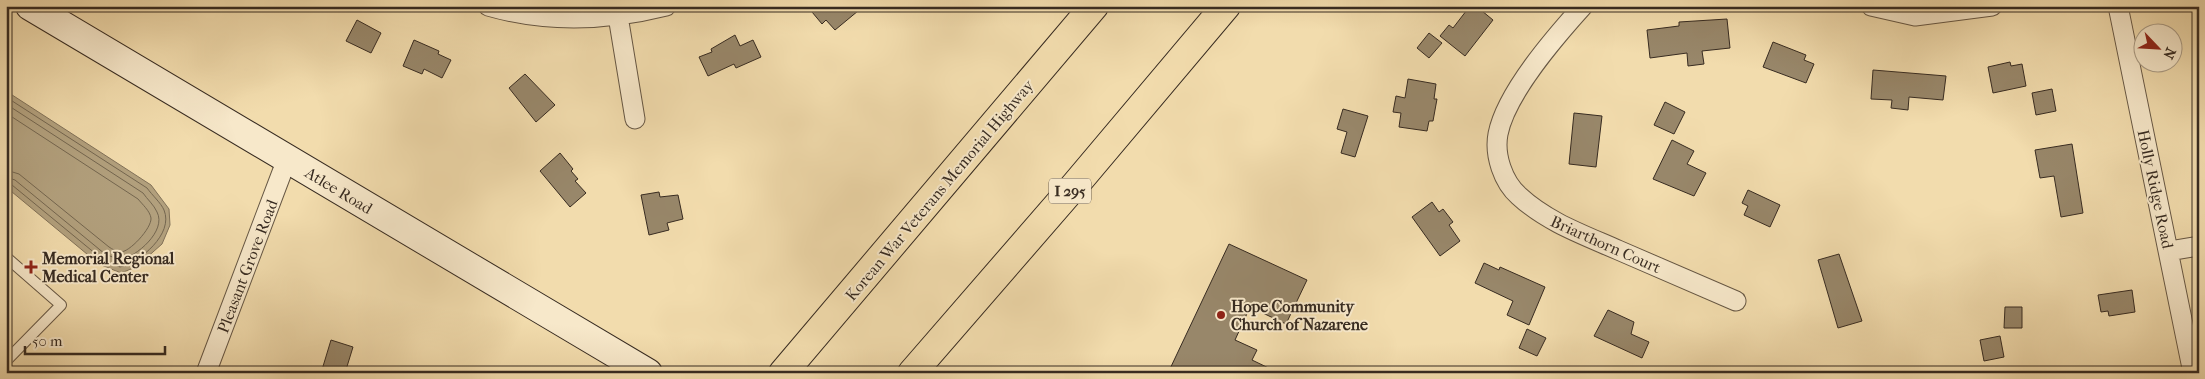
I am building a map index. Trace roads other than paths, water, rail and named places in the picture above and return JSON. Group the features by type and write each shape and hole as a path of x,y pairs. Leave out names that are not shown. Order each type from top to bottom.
{"highway":[{"name":"Korean War Veterans Memorial Highway","path":"783,373 1094,6"},
{"name":"I 295","path":"912,373 1076,184 1226,6"}],"main road":[{"name":"Atlee Road","path":"30,6 648,373"}],"street":[{"path":"488,6 552,18 618,16 666,6"},
{"name":"Briarthorn Court","path":"1584,6 1561,31 1530,72 1503,115 1497,150 1501,168 1507,181 1518,195 1560,225 1736,301"},
{"path":"1871,6 1915,16 1992,6"},
{"name":"Holly Ridge Road","path":"2118,6 2193,373"},
{"path":"618,16 635,119"},
{"name":"Pleasant Grove Road","path":"206,373 288,159"},
{"path":"2169,251 2199,246"}],"lane":[{"path":"6,257 60,304 6,361"}],"water":[{"path":"6,91 151,185 169,209 170,225 162,244 136,267 121,273 99,264 6,187"}],"place":[{"name":"Memorial Regional Medical Center","path":"31,267"},
{"name":"Hope Community Church of Nazarene","path":"1221,315"}]}
